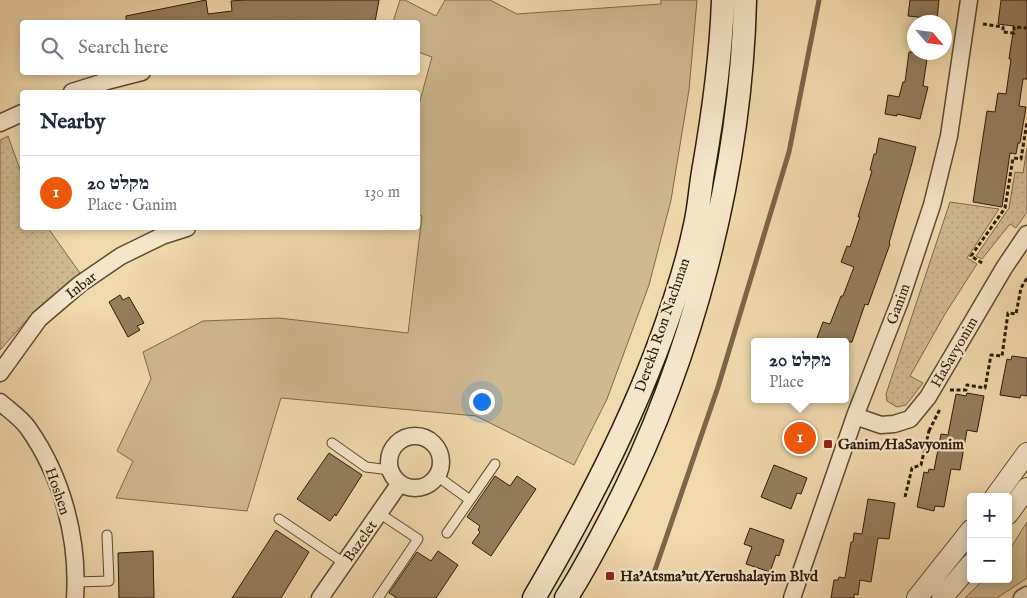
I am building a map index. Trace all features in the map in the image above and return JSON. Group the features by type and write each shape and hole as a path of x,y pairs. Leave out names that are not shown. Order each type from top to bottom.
{"main road":[{"name":"Derekh Ron Nachman","path":"534,598 587,504 621,435 658,345 675,297 695,224 712,122 721,52 723,0"},
{"name":"Derekh Ron Nachman","path":"566,598 625,491 645,446 666,394 699,295 716,225 734,125 741,79 745,0"}],"street":[{"name":"Ganim","path":"792,598 855,416 900,301 932,205 949,136 969,0"},
{"path":"78,90 130,75"},
{"path":"0,122 20,114"},
{"name":"Inbar","path":"0,373 39,319 80,284 121,256 162,236 181,230"},
{"name":"HaSavyonim","path":"855,416 881,425 894,424 910,419 928,397 1004,268 1027,234"},
{"name":"Hoshen","path":"0,402 27,427 47,460 61,494 74,550 75,598"},
{"path":"418,436 426,438 438,448 441,464 438,476 430,484 422,487 407,487 400,483 390,470 389,461 395,445 401,440 418,436"},
{"path":"998,493 1027,453"},
{"name":"Bazelet","path":"320,598 400,483"},
{"path":"1012,509 1027,488"},
{"path":"917,598 967,535"},
{"path":"942,598 967,569"},
{"path":"1022,598 1027,595"}],"lane":[{"path":"332,443 366,467 390,470"},
{"path":"447,533 495,464"},
{"path":"438,476 470,500"},
{"path":"378,598 418,539 380,513"},
{"path":"279,519 344,563"},
{"path":"76,582 109,581 107,535"}],"path":[{"path":"983,24 1003,27 1003,32 1014,33 1014,27 1027,28"},
{"path":"982,263 971,256 1005,208 1013,158 1021,159 1027,122"},
{"path":"950,389 966,390 967,385 985,388 991,355 1002,356 1008,313 1016,314 1021,288 1027,278"},
{"path":"905,497 912,468 921,465 929,430 923,423"}],"shaded area":[{"path":"400,0 405,0 436,16 445,0 490,0 517,14 661,4 661,0 697,0 689,90 671,200 649,285 607,399 574,465 476,416 281,398 247,511 116,498 133,461 117,451 151,379 143,352 203,321 279,318 408,333 422,216 420,216 420,101 432,57 420,53 420,20 394,20"},
{"path":"8,136 20,169 20,230 49,230 80,273 35,311 0,350 0,140"},
{"path":"1027,148 1027,212 1016,228 1010,224 982,259 976,256 1009,208 1015,172 1023,173"},
{"path":"950,202 999,209 967,258 977,264 945,314 910,376 923,383 906,405 897,407 887,401 886,394"},
{"path":"1027,522 1027,578 997,598 965,598 980,583 1012,583 1012,546"}],"building":[{"path":"206,0 208,14 232,11 231,1 379,0 375,20 126,20 126,16"},
{"path":"910,0 939,0 937,15 908,15"},
{"path":"1001,0 1027,0 1027,79 1023,79 1019,106 1026,107 1020,143 1018,143 1016,154 1010,153 1002,207 973,202 987,111 995,112 998,93 1006,94 1011,59 1009,59 1014,26 998,24"},
{"path":"908,60 927,60 923,86 928,87 920,119 897,114 897,116 885,114 888,95 899,97 903,82 905,82"},
{"path":"879,138 916,147 890,244 868,305 865,304 852,342 849,342 849,338 817,338 823,322 830,324 854,267 841,262 847,246 850,247 860,217 858,217 872,171 870,170 874,154 876,154"},
{"path":"120,295 123,300 129,297 144,323 137,326 140,330 128,337 109,302"},
{"path":"1012,356 1027,358 1027,396 1021,395 1020,398 1000,395 1007,359 1011,360"},
{"path":"967,393 984,396 977,432 967,430 960,470 951,469 944,507 935,506 934,511 917,507 924,472 928,473 929,469 934,470 941,434 948,435 956,394 966,396"},
{"path":"795,426 813,433 806,450 788,444"},
{"path":"329,453 362,475 336,516 335,514 330,521 297,499"},
{"path":"774,465 807,478 801,494 797,493 791,509 761,497"},
{"path":"495,476 510,486 517,476 536,489 491,556 472,543 480,532 478,530 480,526 467,517"},
{"path":"868,499 895,503 889,539 878,538 871,582 860,580 858,595 854,594 854,598 831,598 834,580 838,580 839,577 845,578 854,533 862,534"},
{"path":"750,528 784,540 779,556 776,555 770,572 746,564 752,547 744,544"},
{"path":"276,530 309,552 281,598 232,598"},
{"path":"153,551 154,598 119,598 118,553"},
{"path":"438,551 458,565 436,598 397,598 389,593 417,552 431,561"}],"waterway":[{"path":"655,570 718,387 789,152 819,0"}],"place":[{"name":"מקלט 20","path":"800,438"},
{"name":"Ganim/HaSavyonim","path":"828,444"},
{"name":"Ha'Atsma'ut/Yerushalayim Blvd","path":"610,576"}]}
